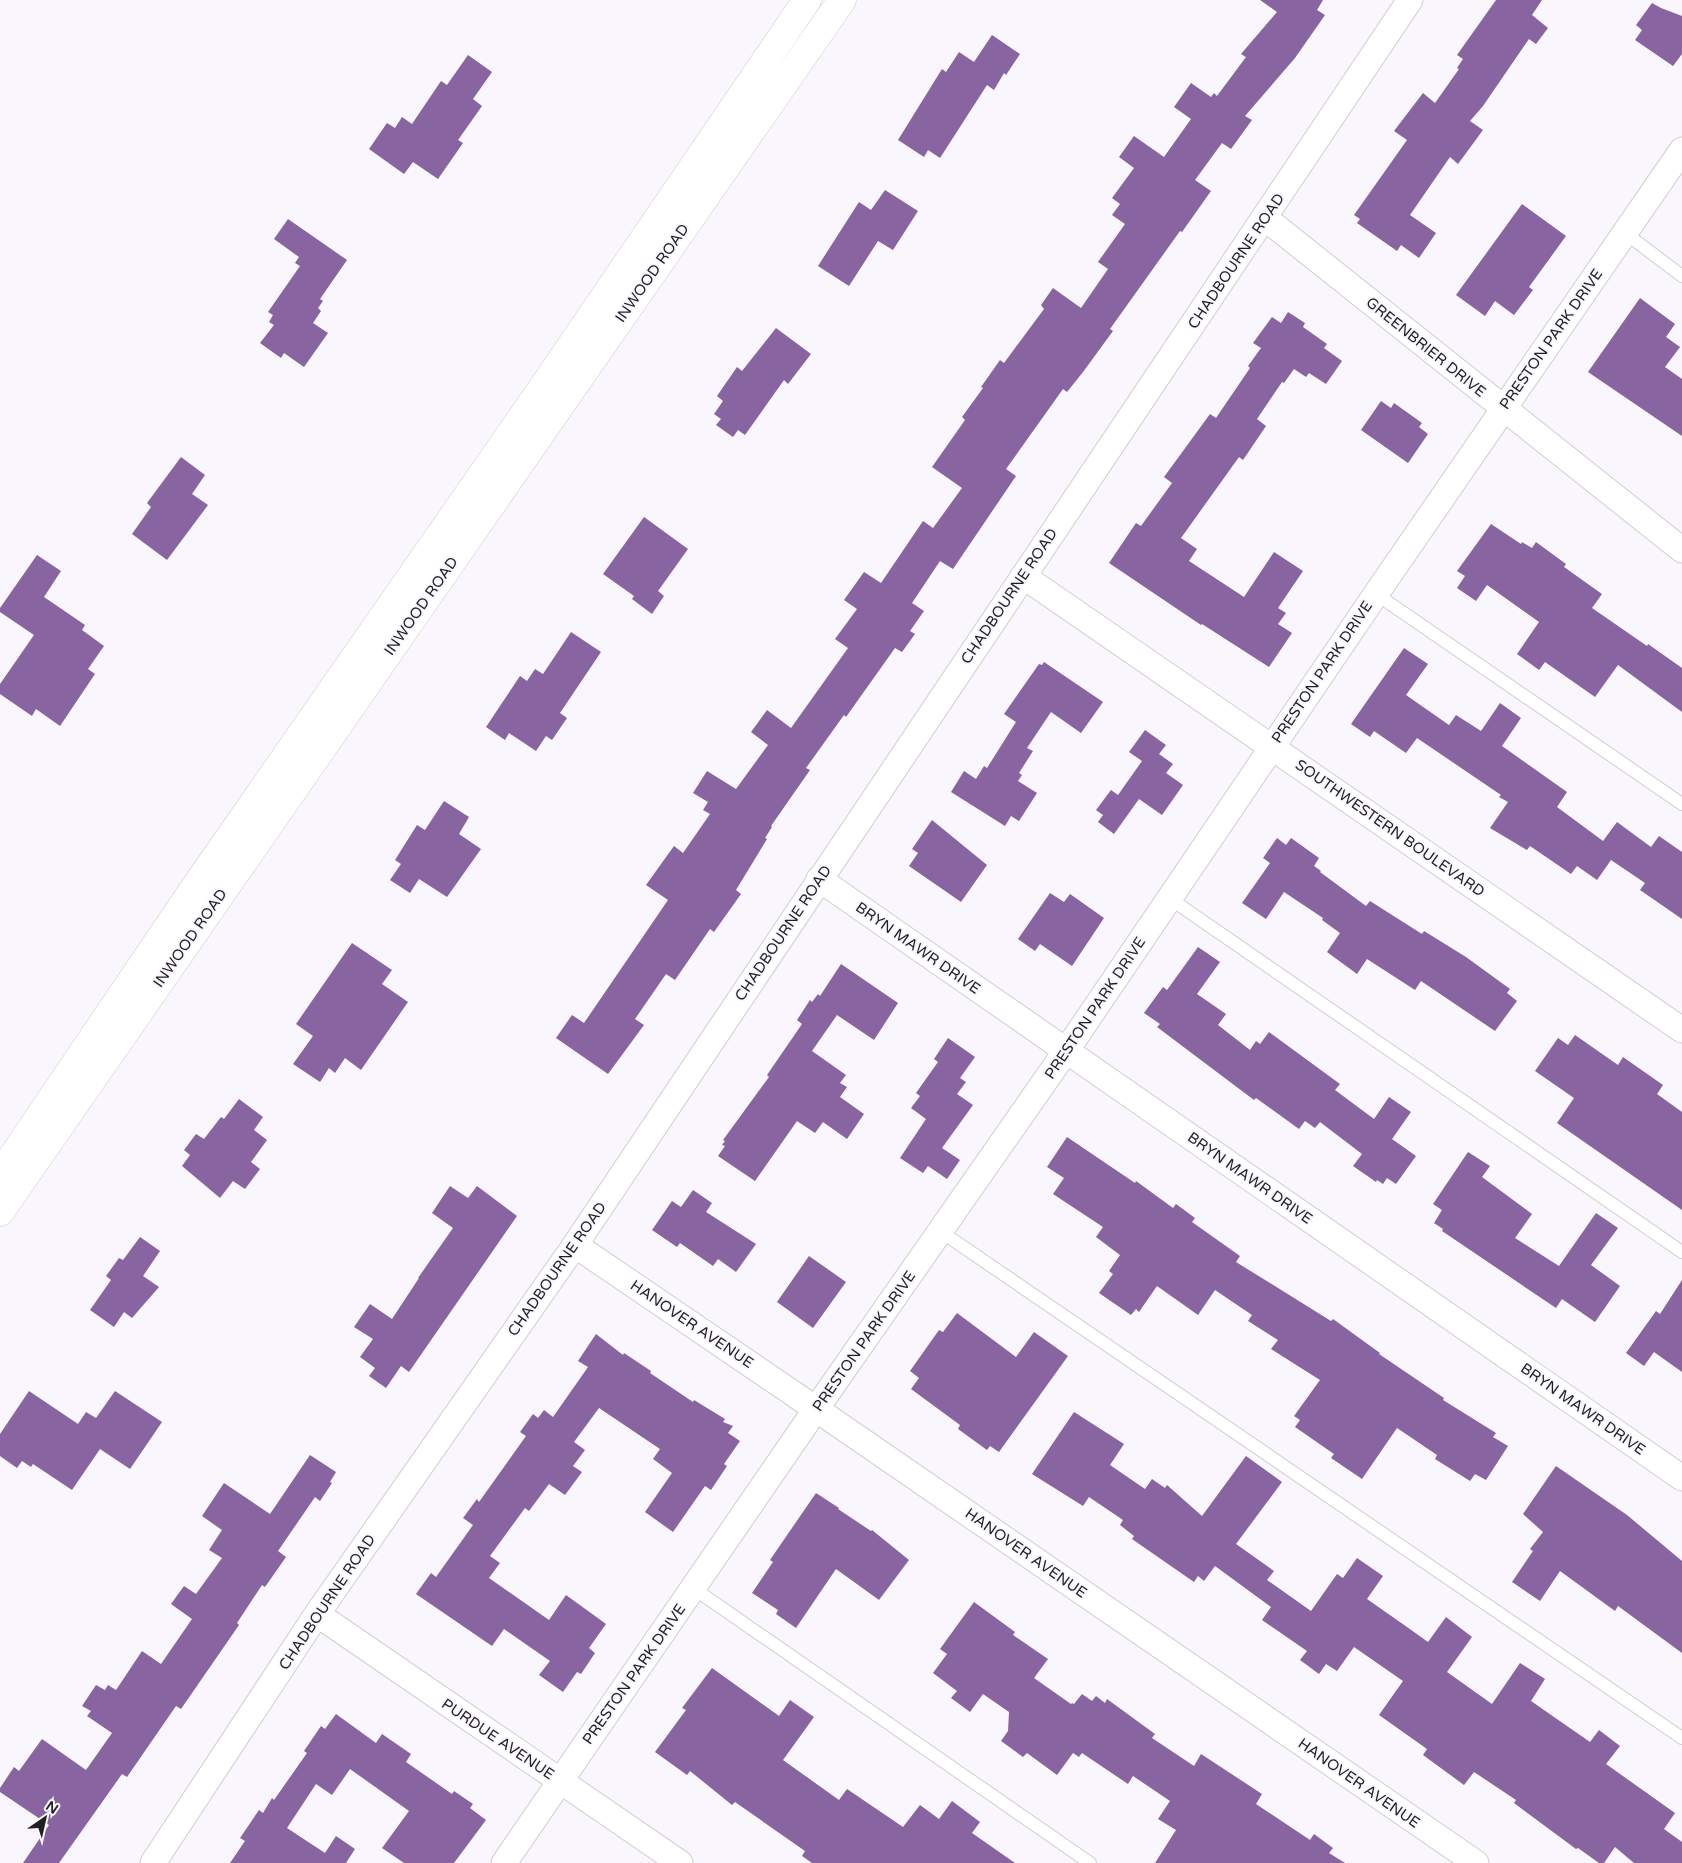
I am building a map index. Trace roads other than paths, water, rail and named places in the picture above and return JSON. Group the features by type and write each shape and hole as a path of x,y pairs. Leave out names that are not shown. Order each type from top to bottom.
{"main road":[{"name":"INWOOD ROAD","path":"551,397 807,0"},
{"name":"INWOOD ROAD","path":"0,1212 237,849 551,397 842,0"},
{"name":"INWOOD ROAD","path":"0,1175 110,1012 237,849"}],"street":[{"name":"CHADBOURNE ROAD","path":"153,1863 317,1614 574,1245 1410,0"},
{"name":"PRESTON PARK DRIVE","path":"504,1863 816,1409 1066,1051 1503,408 1682,150"},
{"name":"GREENBRIER DRIVE","path":"1265,218 1682,550"},
{"name":"SOUTHWESTERN BOULEVARD","path":"1022,576 1272,746 1682,1030"},
{"name":"BRYN MAWR DRIVE","path":"819,879 1682,1478"},
{"name":"HANOVER AVENUE","path":"574,1245 1476,1863"},
{"name":"PURDUE AVENUE","path":"317,1614 680,1863"}],"lane":[{"path":"1624,233 1682,276"},
{"path":"1376,594 1682,804"},
{"path":"1169,898 1682,1252"},
{"path":"940,1231 1682,1738"},
{"path":"694,1588 1090,1863"}]}
